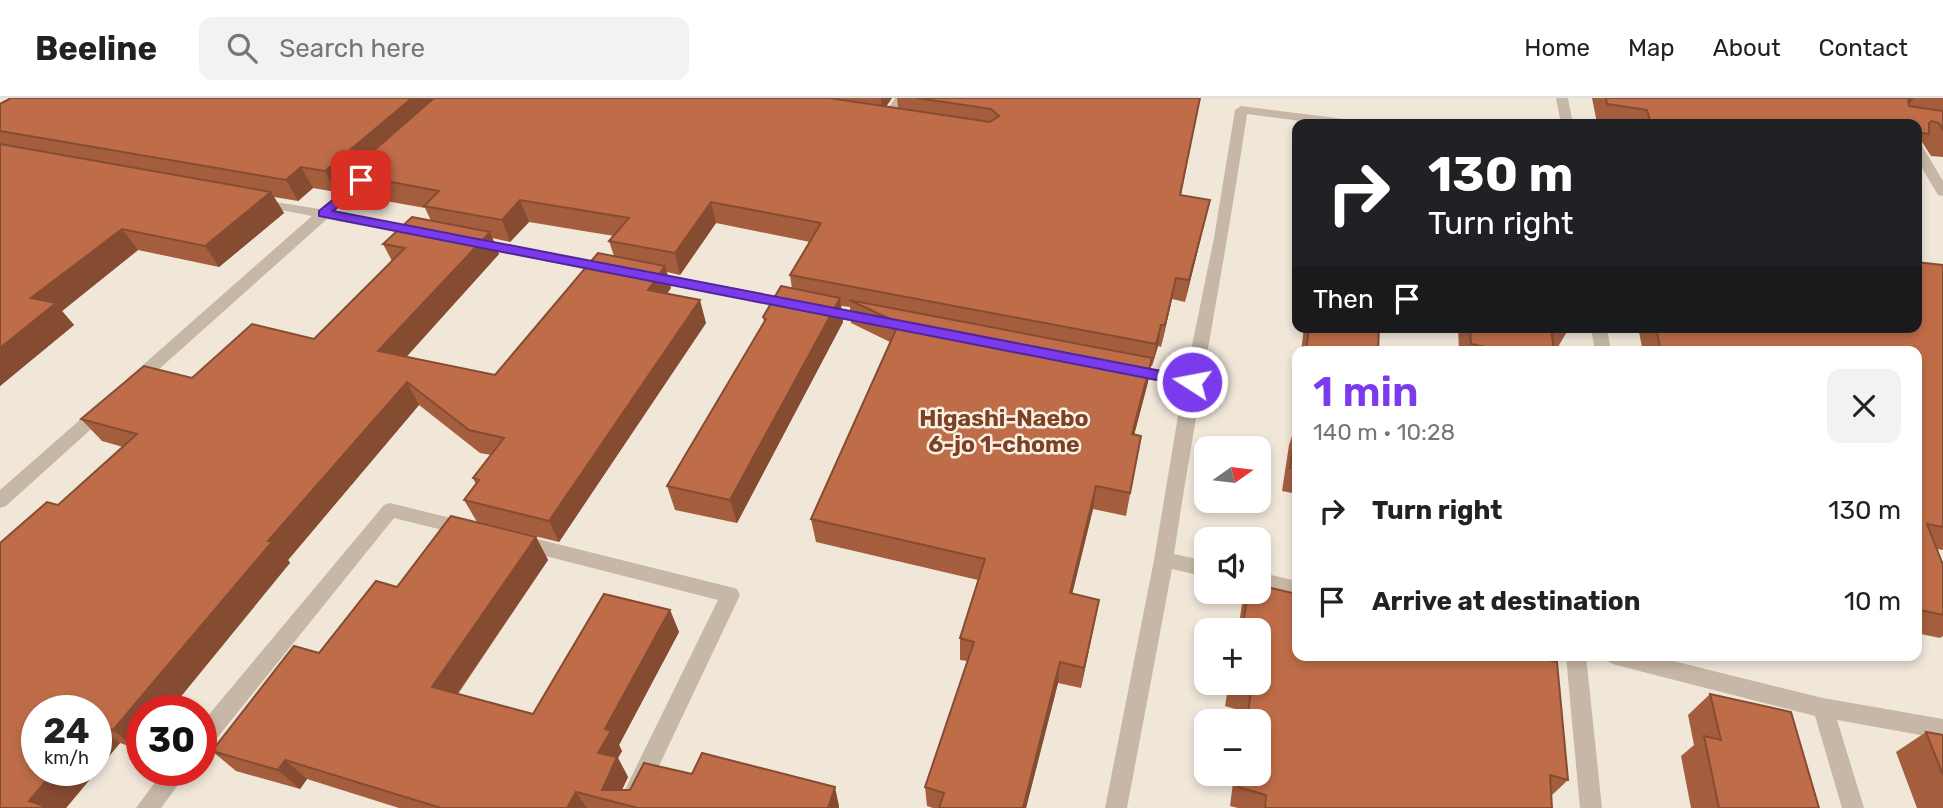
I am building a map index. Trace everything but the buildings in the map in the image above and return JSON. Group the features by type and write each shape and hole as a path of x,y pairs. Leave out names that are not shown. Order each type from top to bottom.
{"street":[{"path":"887,119 901,98"},
{"path":"1562,98 1566,119"},
{"path":"1116,808 1164,560 1192,382 1221,238 1241,110 1312,119"},
{"path":"1922,157 1943,192"},
{"path":"0,501 385,160"},
{"path":"243,199 891,324"},
{"path":"1110,366 1192,382"},
{"path":"217,721 390,510 481,533"},
{"path":"507,539 730,596 627,808"},
{"path":"1164,560 1194,566"},
{"path":"1271,583 1292,588"},
{"path":"1576,661 1591,808"},
{"path":"1656,661 1823,708 1943,729"},
{"path":"1823,708 1853,808"},
{"path":"147,808 165,786"}],"district":[{"name":"Higashi-Naebo 6-jo 1-chome","path":"1004,431"}],"route":[{"path":"361,180 324,213 1192,382"}]}
